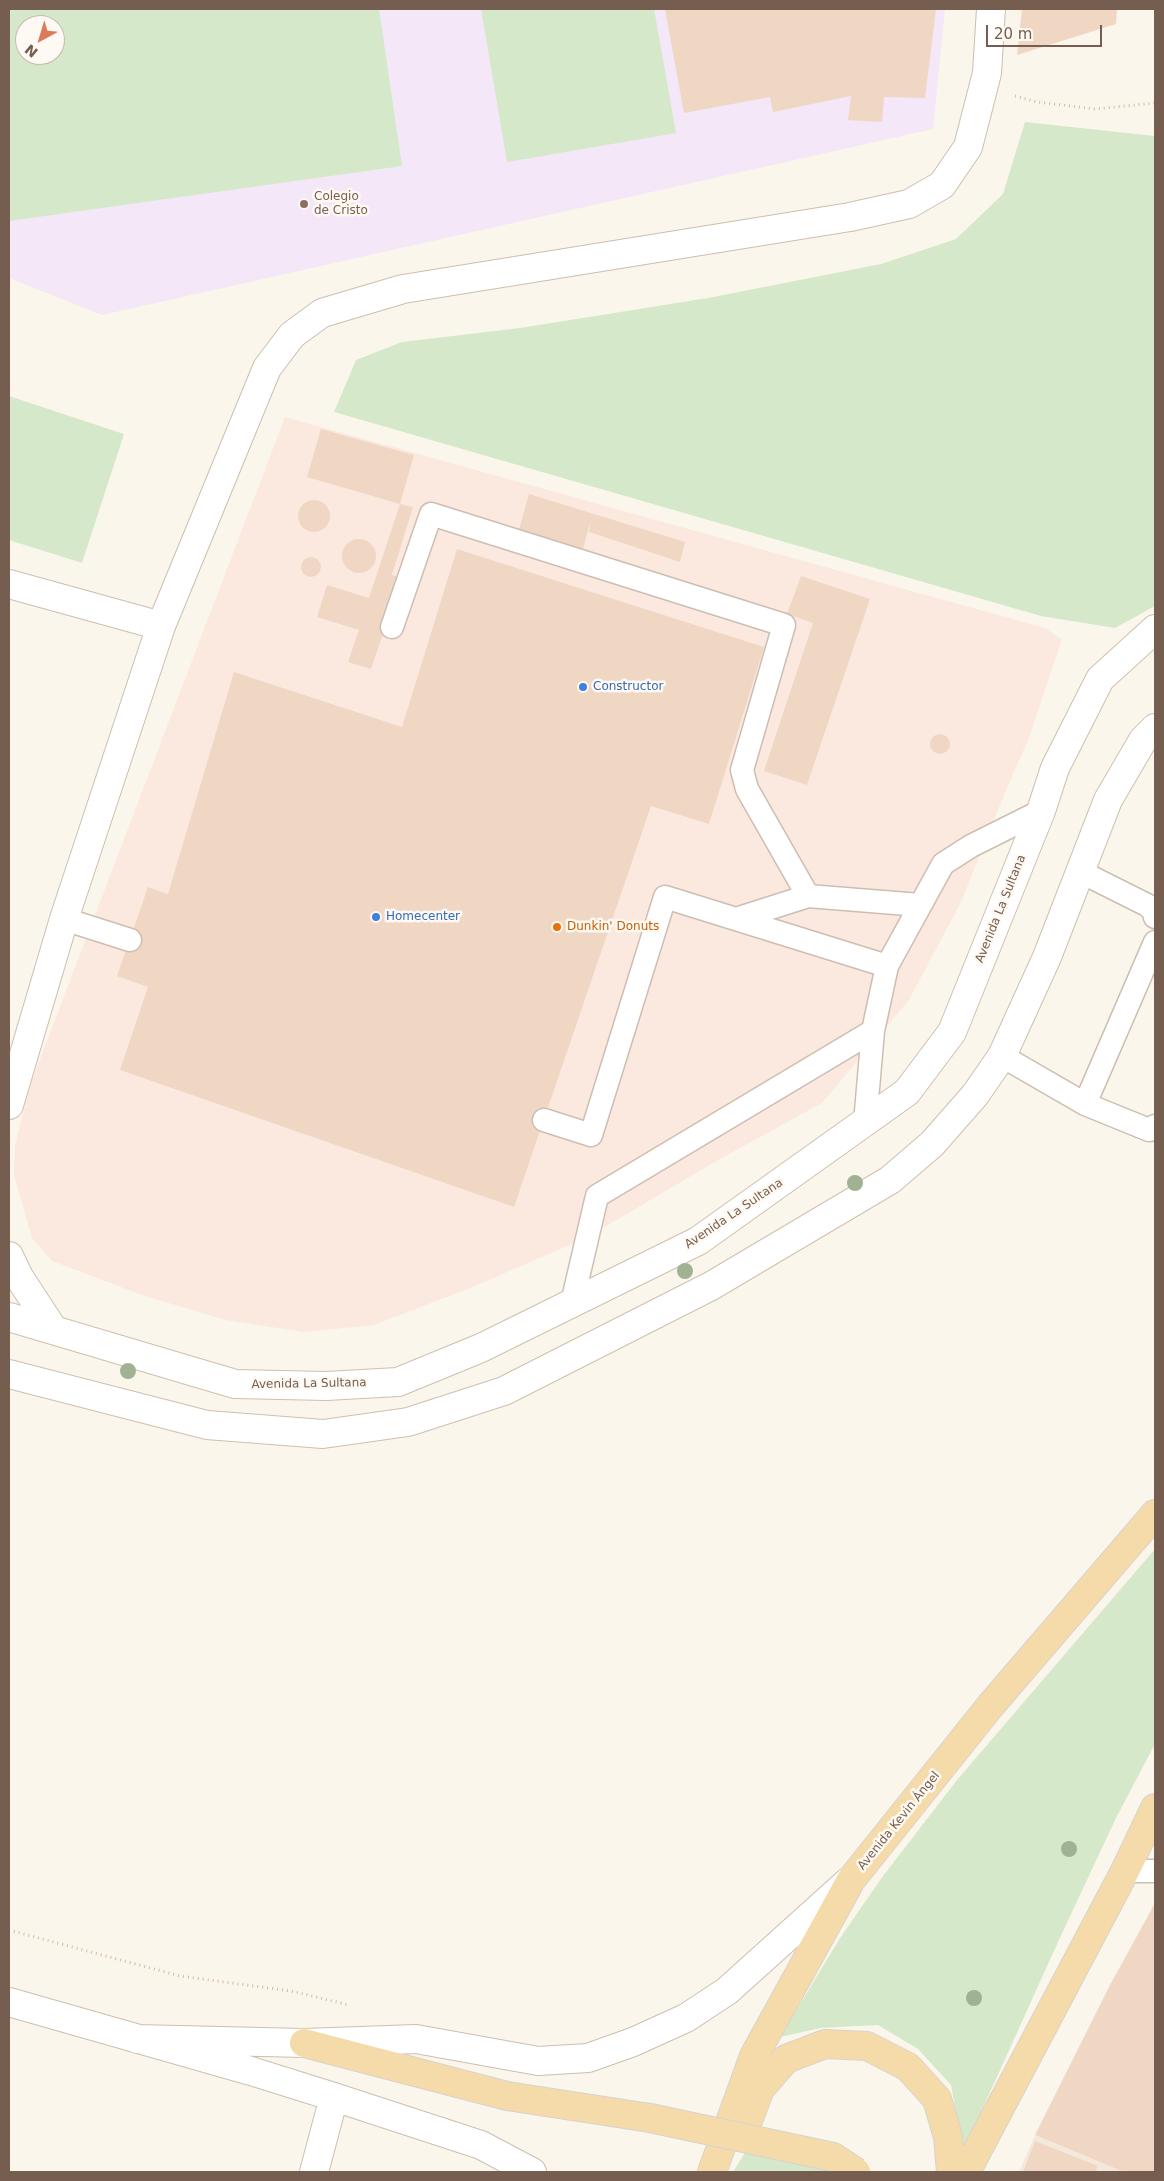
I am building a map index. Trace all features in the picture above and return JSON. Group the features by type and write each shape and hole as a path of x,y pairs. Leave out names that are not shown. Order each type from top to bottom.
{"main road":[{"name":"Avenida Kevin Ángel","path":"712,2172 754,2056 851,1880 992,1705 1155,1514"},
{"path":"966,2172 1125,1871 1155,1808"},
{"path":"304,2043 507,2096 650,2118 833,2157 856,2172"},
{"path":"720,2172 747,2124 760,2089 786,2059 825,2044 868,2046 908,2067 937,2099 948,2137 951,2172"}],"street":[{"path":"9,1105 64,919 161,626 268,368 292,335 322,313 404,289 850,217 909,204 942,185 968,147 985,80 991,9"},
{"path":"9,584 161,626"},
{"name":"Avenida La Sultana","path":"9,1316 236,1384 326,1386 398,1382 481,1348 698,1241 907,1092 952,1032 1041,811 1055,768 1100,679 1155,629"},
{"path":"9,1374 208,1425 323,1434 408,1422 504,1391 711,1286 890,1180 932,1144 975,1095 1002,1056 1047,957 1108,800 1143,740 1155,728"},
{"path":"9,1256 19,1277 53,1329"},
{"path":"137,2039 304,2043 416,2040 538,2061 588,2058 633,2042 686,2018 727,1991 851,1880"},
{"path":"9,2002 251,2071 334,2097 481,2145 532,2172"},
{"path":"314,2172 334,2097"}],"lane":[{"path":"392,628 431,514 784,625 742,770 747,789 808,896"},
{"path":"865,1123 873,1032 887,966 943,864 970,846 1041,811"},
{"path":"1081,872 1147,905 1153,910 1155,917"},
{"path":"736,919 808,896 920,906"},
{"path":"544,1120 591,1135 665,897 887,966"},
{"path":"64,919 130,940"},
{"path":"1086,1104 1155,942"},
{"path":"572,1303 597,1196 873,1032"},
{"path":"1002,1056 1086,1104 1149,1130 1155,1126"},
{"path":"1125,1871 1155,1871"}],"path":[{"path":"985,80 1036,102 1095,109 1155,103"},
{"path":"9,1930 180,1976 290,1991 358,2008"}],"shaded area":[{"name":"Colegio de Cristo","path":"9,9 945,9 933,129 102,315 9,278"},
{"path":"285,417 1045,628 1062,640 1029,738 961,902 909,1000 822,1103 720,1159 586,1238 475,1286 374,1325 304,1332 225,1320 142,1295 52,1261 32,1238 14,1175 15,1146 29,1088"},
{"path":"1035,2135 1124,2172 1019,2172"}],"green space":[{"path":"9,9 379,9 402,166 9,221"},
{"path":"481,9 654,9 676,133 507,162"},
{"path":"1025,122 1155,136 1155,606 1115,628 1041,616 334,412 356,360 402,342 520,328 708,298 881,264 956,239 1003,194"},
{"path":"9,396 124,434 82,563 9,540"},
{"path":"1155,1549 1155,1744 1116,1818 963,2152 951,2085 918,2049 878,2025 821,2028 780,2037 840,1938 883,1876 957,1780"},
{"path":"746,2151 821,2167 830,2172 733,2172"}],"building":[{"path":"665,9 936,9 925,98 884,97 882,122 848,120 851,96 773,112 770,97 684,113"},
{"path":"1022,9 1117,9 1116,24 1017,55"},
{"path":"321,429 414,455 400,504 307,477"},
{"path":"529,494 685,542 680,562 589,532 591,520 582,552 518,533"},
{"path":"314,500 326,504 330,516 326,528 314,532 302,528 298,516 302,504"},
{"path":"400,504 413,507 392,575 402,578 371,669 348,662 359,630 317,617 327,585 369,598"},
{"path":"359,539 371,544 376,556 371,568 359,573 347,568 342,556 347,544"},
{"name":"Homecenter","path":"457,549 764,647 709,824 651,806 514,1207 120,1070 148,987 117,976 148,887 168,894 234,672 402,727"},
{"path":"311,557 318,560 321,567 318,574 311,577 304,574 301,567 304,560"},
{"path":"801,576 870,599 807,785 764,771 813,623 787,614"},
{"path":"940,734 947,737 950,744 947,751 940,754 933,751 930,744 933,737"},
{"path":"1155,1903 1155,2172 1124,2172 1035,2135 1110,1985"},
{"path":"1035,2141 1098,2166 1095,2172 1023,2172"}],"place":[{"name":"Colegio de Cristo","path":"304,204"},
{"name":"Constructor","path":"583,687"},
{"name":"Homecenter","path":"376,917"},
{"name":"Dunkin' Donuts","path":"557,927"}]}
